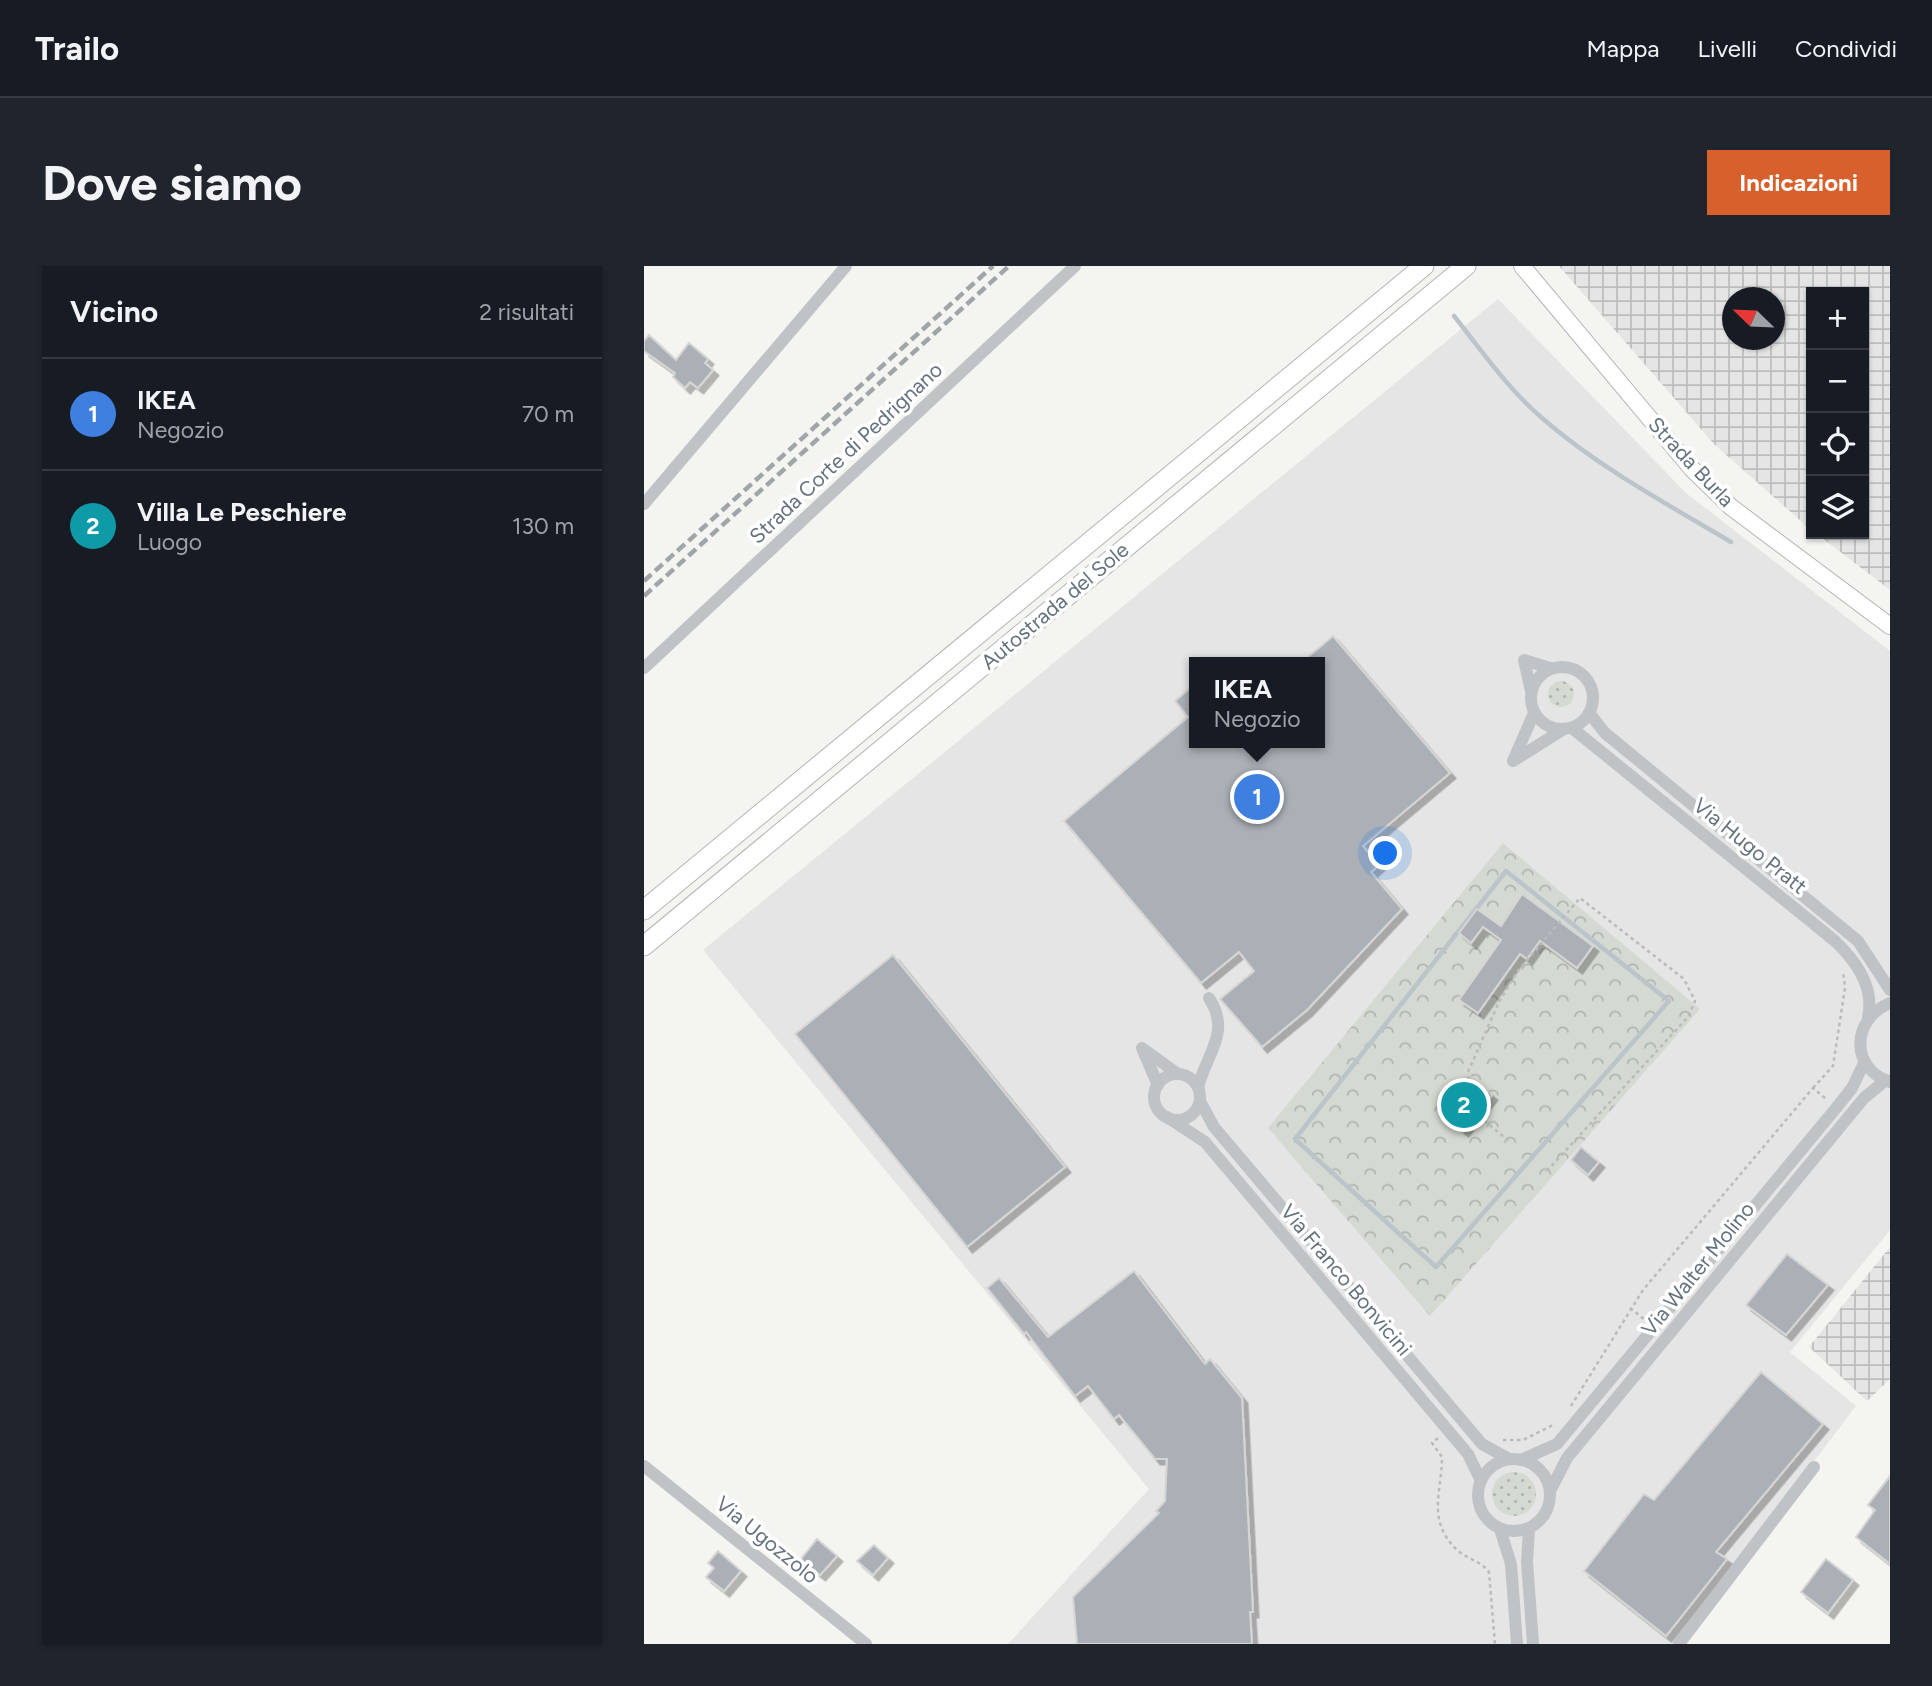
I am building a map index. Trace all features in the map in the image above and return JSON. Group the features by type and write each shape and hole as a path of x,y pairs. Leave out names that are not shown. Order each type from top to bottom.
{"highway":[{"name":"Autostrada del Sole","path":"644,910 1424,266"},
{"name":"Autostrada del Sole","path":"644,946 1466,266"}],"main road":[{"name":"Strada Burla","path":"1522,266 1692,469 1731,507 1890,626"}],"street":[{"path":"644,504 846,266"},
{"name":"Strada Corte di Pedrignano","path":"644,668 1075,266"},
{"path":"1524,660 1550,668 1571,667 1587,679 1593,696 1589,713 1513,761 1534,713 1524,660"},
{"path":"1531,691 1535,681 1550,668"},
{"path":"1534,713 1547,725 1568,728"},
{"name":"Via Hugo Pratt","path":"1589,713 1605,733 1858,941 1890,990"},
{"name":"Via Hugo Pratt","path":"1568,728 1847,953 1867,984 1870,996 1868,1017 1859,1042 1864,1063"},
{"path":"1199,1101 1188,1117 1167,1117 1157,1107 1158,1086 1142,1048 1198,1087 1206,1060 1219,1032 1219,1014 1209,998"},
{"path":"1868,1017 1890,1003"},
{"path":"1158,1086 1166,1077 1180,1074 1206,1060"},
{"path":"1864,1063 1872,1073 1888,1081"},
{"name":"Via Walter Molino","path":"1481,1481 1492,1467 1557,1444 1837,1107 1852,1088 1864,1063"},
{"name":"Via Walter Molino","path":"1529,1528 1546,1513 1550,1491 1575,1448 1842,1124 1872,1090 1888,1081"},
{"name":"Via Franco Bonvicini","path":"1198,1087 1199,1101 1213,1127 1469,1429 1489,1450 1515,1460"},
{"name":"Via Franco Bonvicini","path":"1167,1117 1205,1142 1468,1454 1481,1481"},
{"path":"1515,1460 1544,1474 1550,1491"},
{"name":"Via Ugozzolo","path":"644,1466 866,1644"},
{"path":"1679,1644 1814,1467"},
{"path":"1481,1481 1478,1492 1483,1514 1500,1529 1511,1564 1517,1644"},
{"path":"1500,1529 1520,1531 1529,1528 1527,1562 1533,1644"}],"path":[{"path":"1468,1072 1511,982 1580,898 1684,979 1695,1001 1688,1017 1546,1172"},
{"path":"1570,1408 1643,1290 1833,1066 1845,988 1843,966"},
{"path":"1813,1088 1837,1107"},
{"path":"1479,1116 1509,1142"},
{"path":"1493,1437 1523,1440 1544,1432 1562,1416"},
{"path":"1448,1430 1432,1443 1442,1457 1436,1497 1438,1517 1456,1549 1489,1572 1495,1644"}],"shaded area":[{"path":"1559,266 1890,266 1890,590 1824,539 1869,539 1869,287 1806,287 1806,526 1714,444"},
{"path":"1498,299 1686,493 1890,651 1890,1230 1790,1352 1856,1406 1675,1644 1008,1644 1149,1489 703,950"},
{"path":"1890,1247 1890,1379 1867,1401 1809,1347"}],"green space":[{"path":"1561,681 1570,685 1574,694 1570,703 1561,707 1552,703 1548,694 1552,685"},
{"path":"1503,843 1700,1009 1430,1316 1268,1128"},
{"path":"1514,1472 1529,1479 1536,1494 1529,1509 1514,1516 1499,1509 1492,1494 1499,1479"}],"building":[{"path":"649,335 676,360 689,343 708,359 705,363 713,370 698,388 690,382 685,388 673,377 675,373 644,351 644,341"},
{"path":"1333,636 1450,773 1363,846 1379,865 1371,872 1402,909 1307,1010 1262,1047 1220,999 1254,971 1239,952 1201,983 1064,821 1188,717 1175,701 1189,689 1189,748 1325,748 1325,657 1308,657"},
{"path":"1522,894 1593,946 1577,968 1540,941 1527,959 1520,954 1478,1013 1459,1000 1501,940 1483,927 1471,943 1459,933 1477,909 1501,926"},
{"path":"893,955 1065,1167 967,1247 795,1034"},
{"path":"1468,1075 1492,1095 1463,1131 1439,1111"},
{"path":"1581,1147 1599,1162 1588,1175 1571,1160"},
{"path":"1787,1254 1828,1285 1786,1335 1746,1305"},
{"path":"1134,1271 1205,1364 1210,1359 1242,1398 1253,1612 1250,1612 1252,1644 1077,1644 1073,1597 1159,1513 1156,1511 1165,1501 1167,1459 1155,1459 1119,1415 1114,1419 1088,1386 1075,1396 1026,1332 1024,1334 987,1288 999,1278 1048,1337"},
{"path":"1761,1372 1823,1424 1716,1552 1727,1559 1666,1636 1584,1571 1644,1494 1654,1500"},
{"path":"1890,1476 1890,1564 1856,1537 1875,1510 1868,1505"},
{"path":"817,1539 837,1556 820,1575 800,1560"},
{"path":"874,1545 888,1558 873,1575 857,1561"},
{"path":"718,1551 741,1571 724,1591 706,1577 714,1568 708,1563"},
{"path":"1826,1559 1853,1580 1828,1613 1801,1592"}],"waterway":[{"path":"1454,316 1518,395 1564,436 1634,484 1731,542"},
{"path":"1506,871 1669,1001 1436,1267 1295,1139 1506,871"}],"railway":[{"path":"644,581 993,266"},
{"path":"644,596 1009,266"}],"place":[{"name":"IKEA","path":"1257,797"},
{"name":"Villa Le Peschiere","path":"1464,1105"}]}
